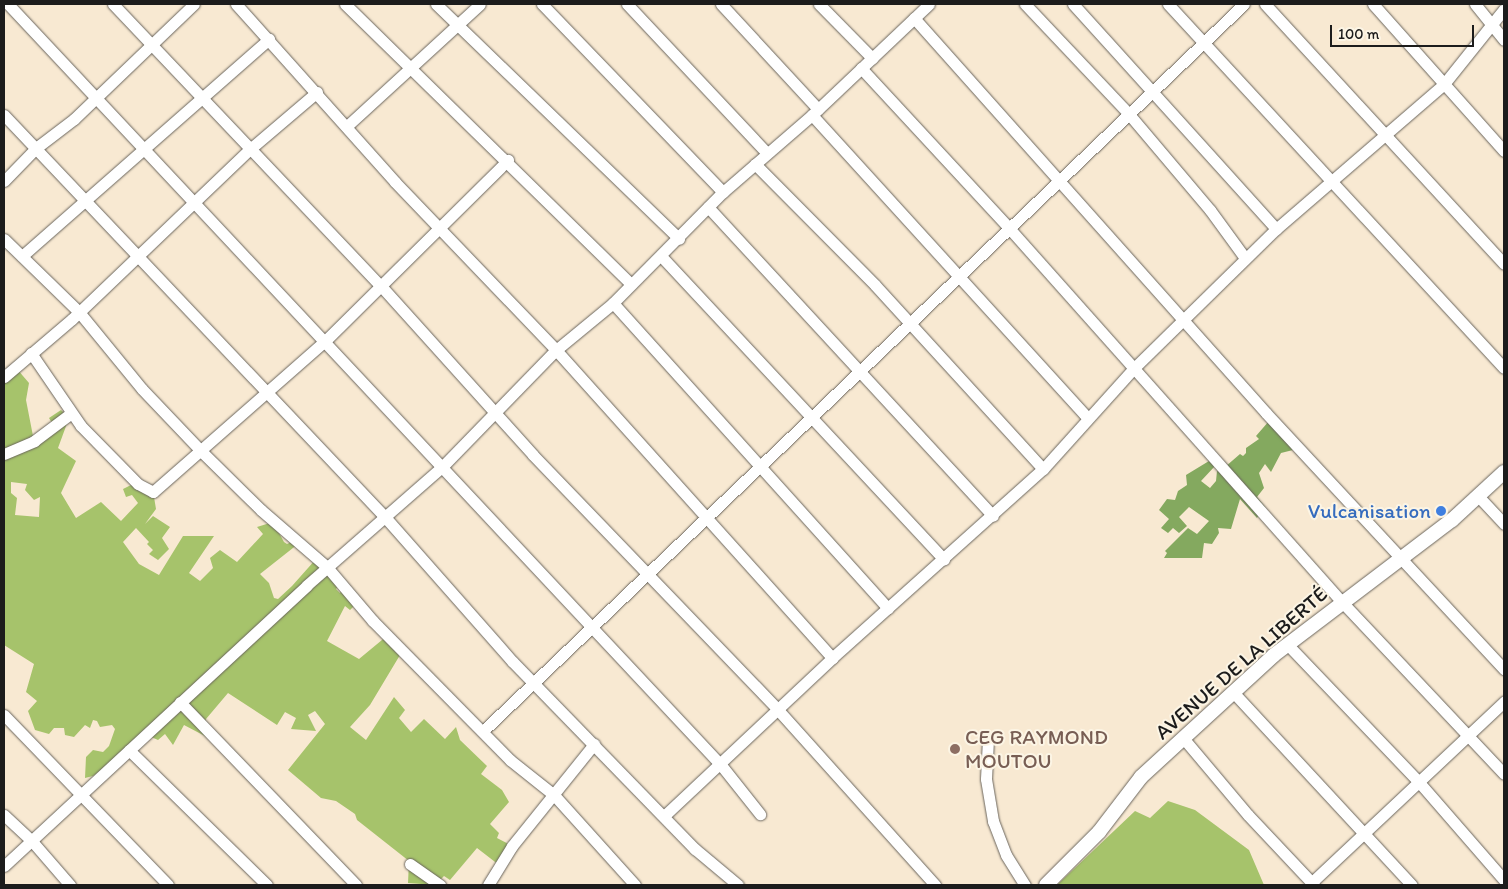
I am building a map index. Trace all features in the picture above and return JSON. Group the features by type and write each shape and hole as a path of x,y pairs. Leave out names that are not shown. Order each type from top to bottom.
{"street":[{"path":"8,4 324,342 443,466 590,628 721,764 760,814"},
{"path":"113,4 204,96 250,149 381,286 496,413 778,711 935,885"},
{"path":"4,181 36,148 97,97 194,4"},
{"path":"236,4 440,229 556,350 832,658"},
{"path":"345,4 412,66 631,284"},
{"path":"436,4 458,23 679,239"},
{"path":"347,126 480,4"},
{"path":"542,4 723,192"},
{"path":"627,4 767,153"},
{"path":"721,4 959,277 1087,417"},
{"path":"819,4 872,58"},
{"path":"4,866 327,567 443,466 556,350 613,302 679,239 723,192 815,112 928,4"},
{"path":"1025,4 1128,113 1210,210 1245,258"},
{"path":"1073,4 1154,91 1276,230"},
{"path":"1168,4 1504,368"},
{"path":"483,731 647,572 761,467 810,417 1059,183 1128,113 1154,91 1244,4"},
{"path":"1265,4 1504,264"},
{"path":"1373,4 1504,151"},
{"path":"1475,4 1504,40"},
{"path":"665,815 778,711 832,658 993,516 1043,468 1087,417 1134,368 1245,258 1444,84 1491,22 1504,9"},
{"path":"914,18 1059,183 1400,558 1504,669"},
{"path":"22,256 146,150 269,39"},
{"path":"861,68 1009,228 1342,602 1470,733 1504,774"},
{"path":"4,376 79,312 250,149 317,92"},
{"path":"4,115 385,518 532,682 665,815 695,849 738,885"},
{"path":"31,353 70,414 148,492 158,490 269,394 440,229 508,160"},
{"path":"755,164 837,246 1043,468"},
{"path":"708,207 993,516"},
{"path":"4,239 79,312 142,389 201,451 261,510 327,567 373,621 510,760 554,795 635,885"},
{"path":"661,256 944,559"},
{"path":"613,302 888,608"},
{"path":"4,454 34,441 70,414"},
{"name":"AVENUE DE LA LIBERTÉ","path":"1046,885 1099,832 1142,777 1233,692 1288,644 1479,497 1504,472"},
{"path":"1479,497 1504,524"},
{"path":"1288,644 1418,781 1504,880"},
{"path":"1233,692 1412,885"},
{"path":"180,702 356,885"},
{"path":"1184,739 1248,815 1313,884 1418,781 1504,702"},
{"path":"4,715 168,885"},
{"path":"988,739 986,779 993,821 1006,855 1025,885"},
{"path":"488,885 512,846 594,744"},
{"path":"129,750 267,885"},
{"path":"4,815 31,840 70,885"},
{"path":"410,864 440,885"}],"green space":[{"path":"17,369 29,383 26,400 33,436 52,423 49,418 61,410 69,418 58,448 76,461 61,493 76,518 101,502 121,521 138,503 132,495 126,497 123,489 135,483 154,497 156,509 145,524 153,516 170,527 162,538 169,549 158,560 149,554 153,550 147,544 149,542 136,528 123,542 139,564 159,575 183,536 214,536 189,573 200,581 213,568 210,558 220,550 237,562 263,534 257,527 273,522 284,542 287,544 294,541 298,544 260,574 269,583 274,598 278,599 292,586 316,559 325,566 321,579 331,573 340,584 336,589 340,593 343,587 357,603 350,610 345,606 327,641 359,659 388,635 403,650 370,705 350,727 366,740 394,697 405,710 399,718 411,732 424,719 445,739 456,727 460,740 487,766 481,774 502,790 509,802 490,824 499,833 497,838 516,848 499,865 477,848 450,880 444,876 435,885 408,883 409,861 357,820 355,814 336,801 321,798 288,770 325,724 315,711 308,715 316,731 291,729 296,718 285,712 277,725 228,693 206,719 204,728 220,744 184,725 173,745 165,734 158,740 149,736 93,776 85,778 86,757 93,750 103,752 109,746 115,729 112,725 100,727 97,721 93,720 90,728 85,725 74,737 65,735 64,728 54,728 49,734 35,730 28,711 37,701 26,692 34,664 4,645 4,381","holes":["11,482 27,484 25,490 34,500 40,497 39,517 15,515 17,498 11,493"]},
{"path":"1269,421 1293,450 1281,453 1271,472 1265,464 1259,473 1264,488 1257,497 1265,507 1257,518 1240,499 1231,529 1218,528 1219,533 1212,544 1204,543 1202,558 1164,558 1167,553 1165,551 1188,528 1197,534 1209,521 1189,507 1179,517 1187,526 1179,533 1173,528 1168,533 1161,528 1169,519 1159,510 1167,499 1175,500 1178,491 1187,485 1186,475 1209,461 1215,466 1201,481 1210,488 1216,481 1217,471 1225,473 1225,467 1240,454 1243,456 1246,453 1246,448 1259,439 1256,436"},
{"path":"1168,801 1195,810 1249,850 1264,885 1057,885 1135,811 1150,818"}],"place":[{"name":"Vulcanisation","path":"1441,511"},
{"name":"CEG RAYMOND MOUTOU","path":"955,749"}]}
